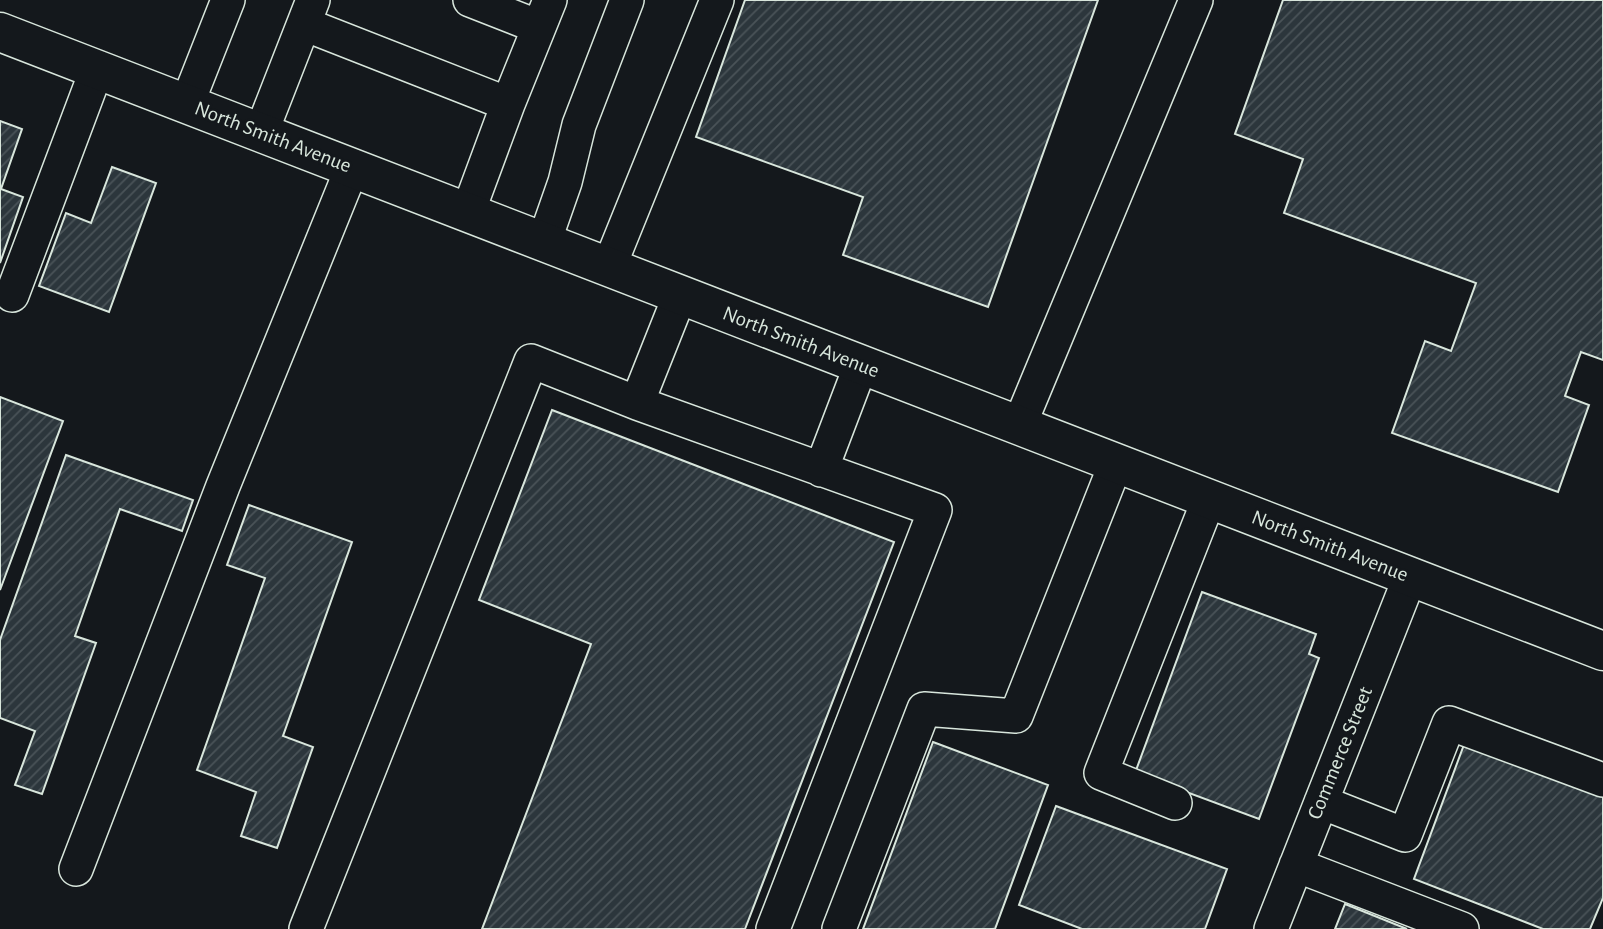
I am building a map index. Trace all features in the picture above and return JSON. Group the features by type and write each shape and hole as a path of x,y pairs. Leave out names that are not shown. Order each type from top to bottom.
{"main road":[{"name":"North Smith Avenue","path":"0,32 1603,651"}],"street":[{"path":"187,104 228,0"},
{"path":"468,212 544,14 470,0"},
{"path":"544,242 565,182 579,125 627,0"},
{"path":"609,267 717,0"},
{"path":"1019,426 1196,0"},
{"path":"261,133 308,12 508,104"},
{"path":"12,295 97,69"},
{"path":"76,869 223,486 352,168"},
{"path":"637,403 680,295"},
{"path":"306,929 531,361 637,403 935,510 773,929"},
{"path":"821,470 861,365"},
{"path":"839,929 924,709 1016,716 1116,463"},
{"path":"1175,803 1101,773 1209,499"},
{"name":"Commerce Street","path":"1271,929 1410,577"},
{"path":"1321,802 1405,835 1449,723 1603,780"},
{"path":"1296,865 1462,929"}],"building":[{"path":"745,0 1098,0 988,307 843,255 863,197 696,137"},
{"path":"1283,0 1603,0 1603,360 1581,352 1565,396 1589,405 1558,492 1392,433 1425,341 1451,351 1476,283 1284,213 1303,159 1235,134"},
{"path":"0,121 22,129 1,189 23,197 0,263"},
{"path":"112,167 156,183 109,312 39,286 66,213 91,223"},
{"path":"0,397 63,421 0,590"},
{"path":"552,410 894,542 745,929 482,929 591,644 479,600"},
{"path":"66,455 193,500 182,531 120,509 75,636 96,643 42,794 15,785 35,731 0,718 0,640"},
{"path":"249,505 352,542 283,736 313,747 277,848 241,836 256,792 197,770 265,578 227,565"},
{"path":"1202,592 1316,634 1309,654 1319,658 1259,819 1135,773"},
{"path":"933,742 1048,785 995,929 863,929"},
{"path":"1465,742 1603,792 1603,898 1590,929 1543,929 1414,879"},
{"path":"1056,806 1227,869 1205,929 1082,929 1019,905"},
{"path":"1345,904 1407,929 1335,929"}]}
